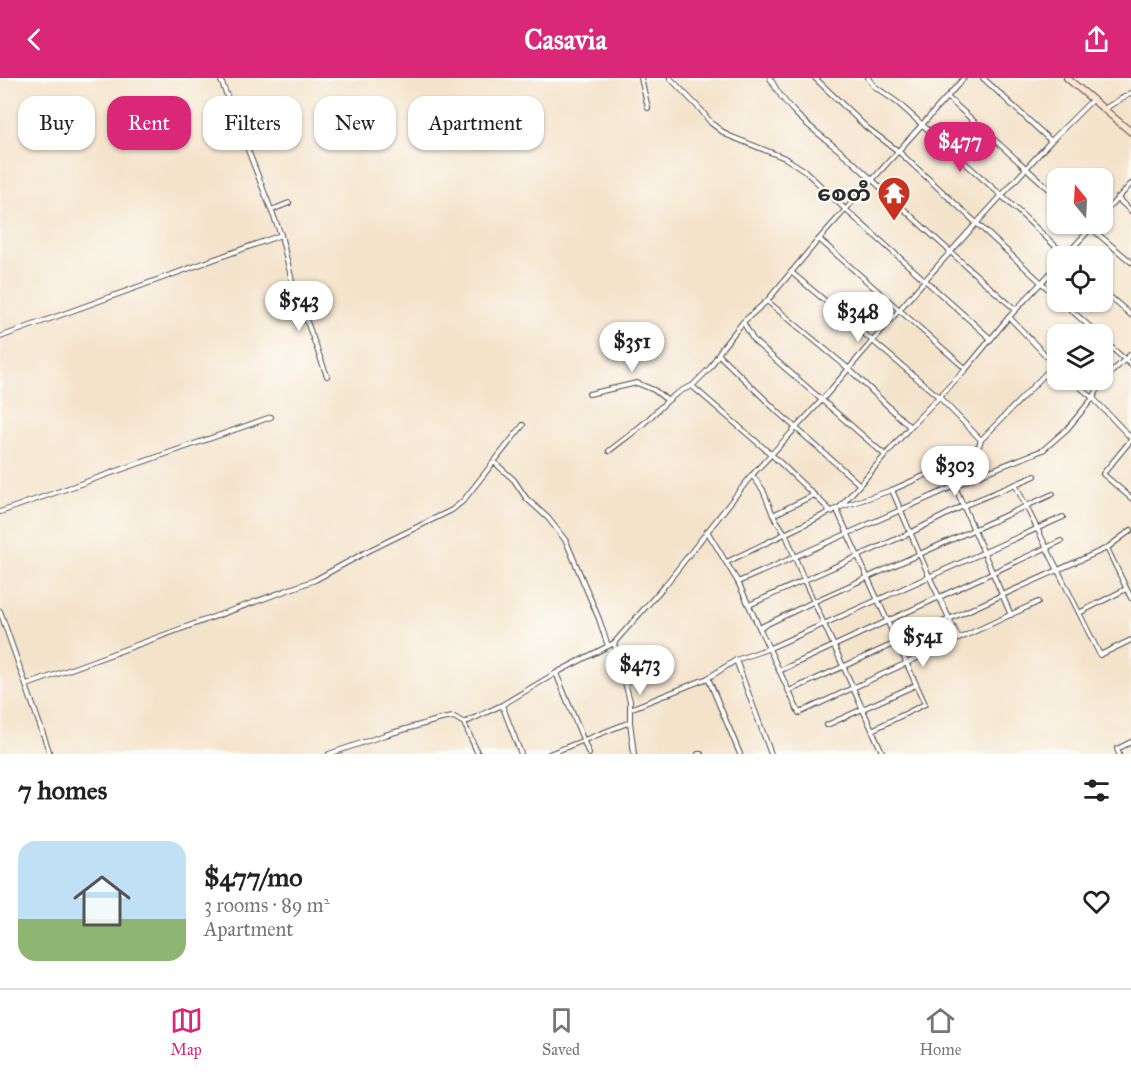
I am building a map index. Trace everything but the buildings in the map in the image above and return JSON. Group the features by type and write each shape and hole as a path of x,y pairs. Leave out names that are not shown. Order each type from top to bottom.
{"main road":[{"path":"1067,78 1131,132"}],"street":[{"path":"220,78 281,235 292,281 327,376"},
{"path":"641,78 648,108"},
{"path":"670,78 711,123 727,135 785,158 804,170 991,339"},
{"path":"770,78 779,95 807,126 839,150 950,254 1016,310"},
{"path":"815,78 866,127 898,151 1047,288"},
{"path":"868,78 874,86 898,103 1002,196 1054,246"},
{"path":"609,452 667,400 692,386 710,369 718,354 743,322 767,301 819,239 964,78"},
{"path":"983,78 1051,141"},
{"path":"1104,109 1131,93"},
{"path":"948,97 1047,187"},
{"path":"464,723 502,705 556,673 614,643 666,584 752,475 1051,141 1092,100"},
{"path":"1113,203 1131,184"},
{"path":"1117,198 1131,211"},
{"path":"272,210 289,203"},
{"path":"1074,246 1085,234"},
{"path":"1098,234 1131,262"},
{"path":"0,337 281,235"},
{"path":"819,239 966,369"},
{"path":"791,272 939,397 981,440"},
{"path":"836,510 910,427 966,369 1009,317 1047,277"},
{"path":"1113,299 1131,315"},
{"path":"767,301 849,369 910,427"},
{"path":"1073,312 1087,324"},
{"path":"1009,317 1047,357"},
{"path":"743,322 754,340 885,455"},
{"path":"1113,349 1131,365"},
{"path":"718,354 859,484"},
{"path":"738,582 954,486 1043,450 1067,429 1093,398 1102,381 1131,354"},
{"path":"727,562 836,510 892,490 946,466 949,460 979,446 981,440 1047,376"},
{"path":"589,394 614,390 637,382 654,390 667,400"},
{"path":"692,386 772,455 814,495 836,510 925,704 872,730"},
{"path":"1083,390 1131,439 1103,474 1131,498"},
{"path":"0,512 271,417"},
{"path":"27,684 315,580 452,510 476,486 523,425"},
{"path":"494,462 514,480 526,498 548,519 566,541 608,646"},
{"path":"946,466 1011,615"},
{"path":"752,475 763,490 773,515 786,535 813,602 883,754"},
{"path":"749,605 910,533 963,506 1016,486 1035,476"},
{"path":"1016,486 1100,655 1131,640"},
{"path":"892,490 959,639"},
{"path":"761,627 1053,494"},
{"path":"773,515 814,495"},
{"path":"630,709 708,678 736,660 770,648 1063,517"},
{"path":"789,691 1107,548 1131,530"},
{"path":"707,531 727,562 761,627 799,713 1038,602"},
{"path":"779,671 1061,541"},
{"path":"1107,548 1131,598"},
{"path":"1079,613 1126,590"},
{"path":"0,611 50,754"},
{"path":"614,643 630,702 634,754"},
{"path":"736,660 771,754"},
{"path":"556,673 589,754"},
{"path":"708,678 740,754"},
{"path":"827,725 916,685"},
{"path":"502,705 521,754"},
{"path":"329,754 385,735 454,717 464,723 478,754"},
{"path":"549,754 630,722"},
{"path":"1119,754 1117,749 1131,742"}],"place":[{"name":"စေတီ","path":"894,222"}]}
